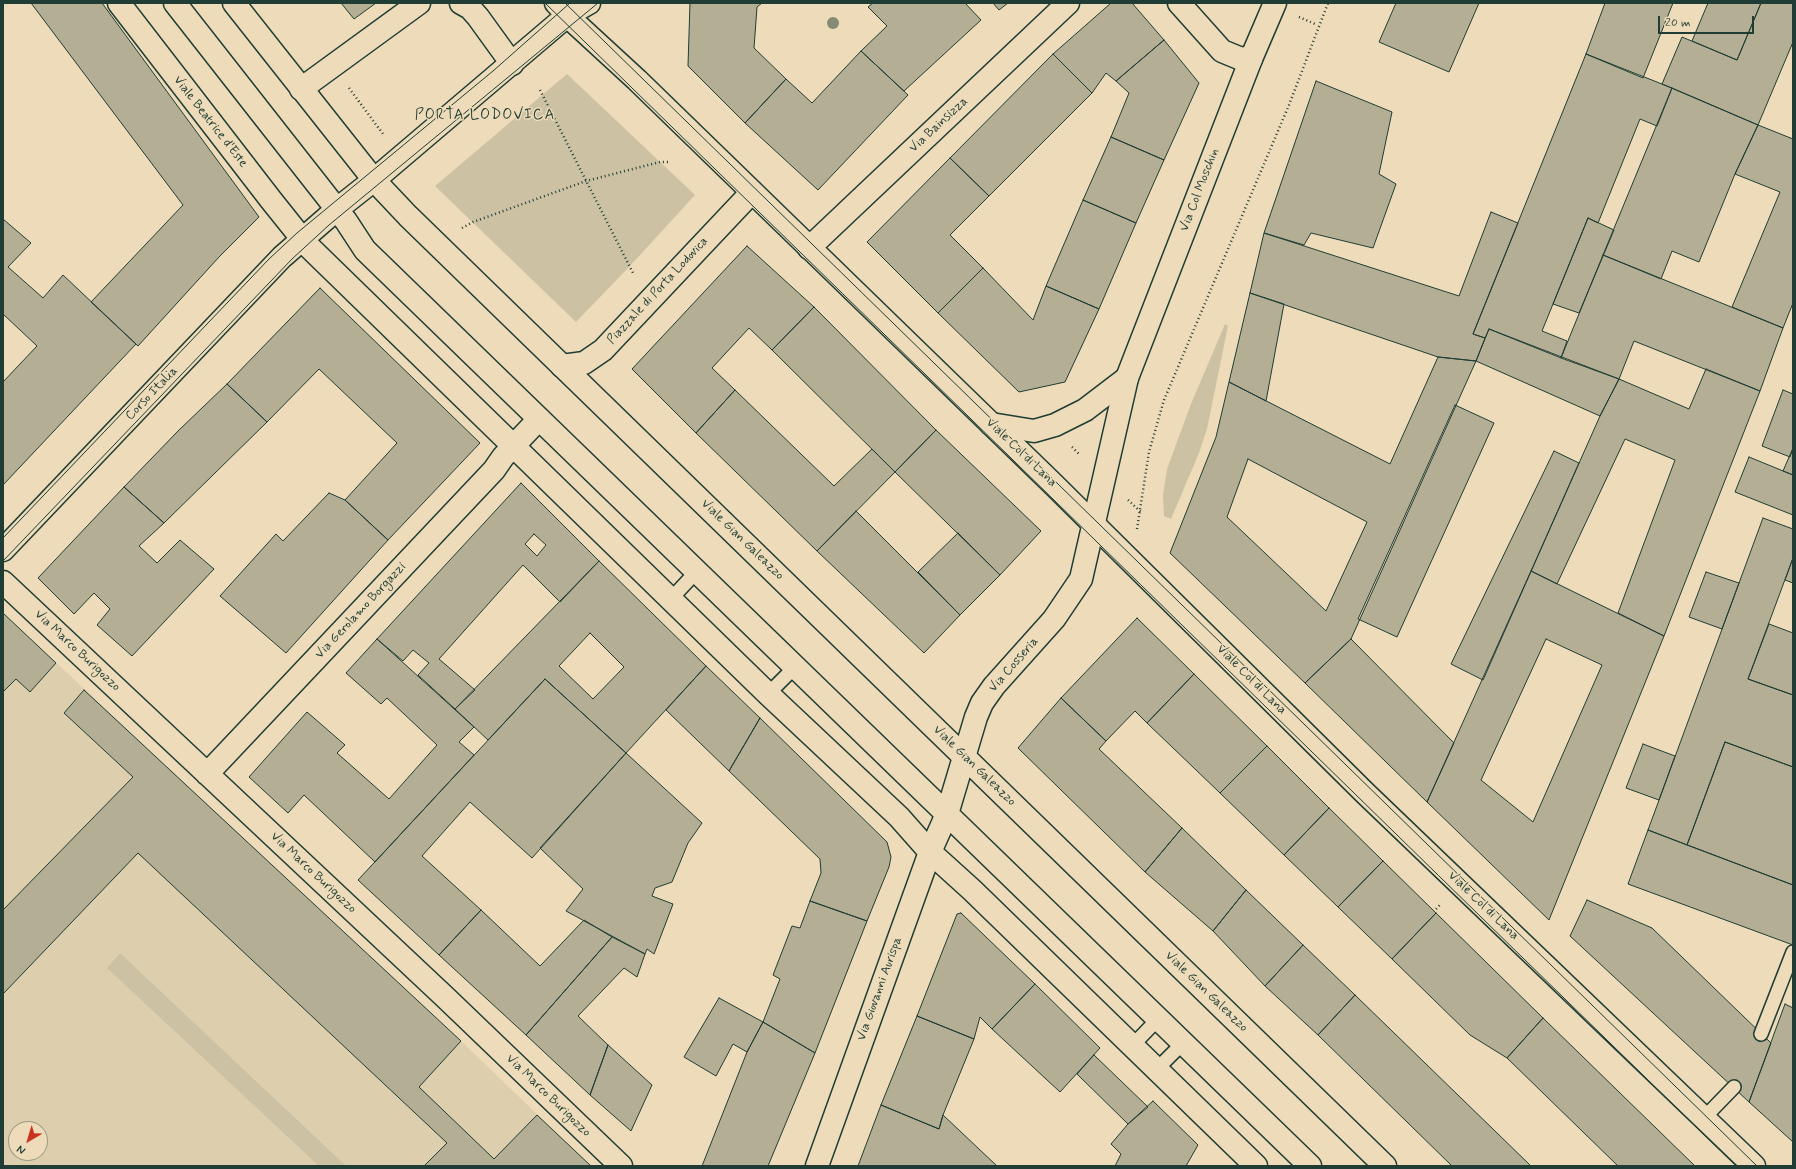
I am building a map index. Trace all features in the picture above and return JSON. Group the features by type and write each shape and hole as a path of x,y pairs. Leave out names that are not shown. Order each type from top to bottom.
{"street":[{"name":"Viale Beatrice d'Este","path":"119,3 302,239"},
{"path":"175,3 346,221 365,250 1310,1166"},
{"path":"234,3 374,180 408,216 562,366"},
{"path":"301,89 419,3"},
{"path":"462,3 470,8 478,17 512,64"},
{"path":"590,3 568,7 512,64 302,239 670,600 899,817 930,852 972,890 1133,1045 1256,1166"},
{"name":"Via Bainsizza","path":"810,248 1068,3"},
{"path":"1179,3 1222,51 1239,58 1251,58"},
{"name":"Via Col Moschin","path":"1094,524 1127,378 1251,58 1274,3"},
{"path":"568,7 637,80 752,192"},
{"name":"Viale Col di Lana","path":"752,192 1094,524 1365,793 1754,1166"},
{"name":"Piazzale di Porta Lodovica","path":"562,366 584,363 603,350 752,192"},
{"name":"Corso Italia","path":"3,550 271,269 302,239"},
{"name":"Viale Gian Galeazzo","path":"562,366 1385,1166"},
{"path":"991,424 1034,431 1055,425 1085,410 1127,378"},
{"path":"513,446 539,419"},
{"name":"Via Gerolamo Borgazzi","path":"207,774 494,470 513,446"},
{"name":"Via Cosseria","path":"947,814 976,717 982,703 994,686 1054,619 1082,579 1094,524"},
{"name":"Via Marco Burigozzo","path":"3,582 440,992 621,1166"},
{"name":"Via Giovanni Aurispa","path":"816,1166 930,852 947,814"}],"lane":[{"path":"670,600 697,571"},
{"path":"768,694 795,667"},
{"path":"1761,1034 1793,952"},
{"path":"1133,1045 1158,1019"},
{"path":"1157,1069 1182,1043"},
{"path":"1704,1118 1734,1087"}],"path":[{"path":"1133,563 1139,510 1149,452 1164,400 1289,105 1328,3"},
{"path":"348,86 383,134"},
{"path":"540,90 634,275"},
{"path":"462,228 473,222 586,181 660,162 669,162"},
{"path":"1126,498 1142,513"}],"shaded area":[{"path":"567,74 695,195 576,322 435,186"},
{"path":"1225,324 1228,326 1207,429 1199,453 1171,519 1164,516 1163,495 1167,469 1191,404"},
{"path":"3,613 461,1041 591,1166 3,1166"},
{"path":"120,953 346,1166 319,1166 107,968"}],"building":[{"path":"31,3 102,3 259,217 219,257 138,346 91,302 183,205"},
{"path":"341,3 376,3 354,19"},
{"path":"690,3 762,3 757,7 754,48 786,79 745,123 688,66"},
{"path":"873,3 965,3 981,20 904,91 861,51 887,26 868,7"},
{"path":"993,3 1008,3 999,10"},
{"path":"1111,3 1132,3 1164,40 1116,81 1106,73 1092,93 1053,54"},
{"path":"1396,3 1479,3 1449,72 1379,42"},
{"path":"1605,3 1673,3 1643,78 1586,54"},
{"path":"1708,3 1761,3 1737,60 1692,41"},
{"path":"1761,3 1793,3 1793,42 1758,125 1662,84 1682,37 1737,60"},
{"path":"1164,40 1199,83 1164,160 1111,137 1129,93 1116,81"},
{"path":"861,51 908,95 818,190 745,123 786,79 812,103"},
{"path":"1053,54 1092,93 989,196 950,158"},
{"path":"1586,54 1672,88 1657,126 1640,119 1598,223 1588,218 1542,331 1567,341 1561,358 1489,329 1485,338 1473,334"},
{"path":"1316,81 1392,112 1379,174 1396,184 1373,248 1311,233 1304,245 1264,233"},
{"path":"1672,88 1758,125 1735,174 1699,262 1672,251 1661,279 1603,255"},
{"path":"1758,125 1793,139 1793,303 1783,328 1732,307 1780,192 1735,174"},
{"path":"1111,137 1164,160 1136,223 1083,200"},
{"path":"950,158 989,196 950,235 983,268 938,313 867,242"},
{"path":"1083,200 1136,223 1099,309 1046,286"},
{"path":"1491,212 1518,223 1473,334 1485,338 1476,361 1438,357 1250,293 1264,233 1459,296"},
{"path":"1588,218 1614,230 1579,313 1553,304"},
{"path":"3,219 31,243 8,267 43,298 63,275 136,344 3,485 3,382 37,346 3,314"},
{"path":"747,246 814,307 772,350 749,328 712,368 735,390 696,433 632,369"},
{"path":"1603,255 1783,328 1760,391 1634,341 1619,379 1561,358"},
{"path":"983,268 1033,320 1046,286 1099,309 1065,382 1019,392 938,313"},
{"path":"320,288 480,443 388,540 345,500 397,443 319,369 267,422 227,384"},
{"path":"1250,293 1284,304 1266,401 1229,382"},
{"path":"814,307 936,430 895,472 772,350"},
{"path":"1489,329 1619,379 1600,416 1476,361"},
{"path":"1438,357 1476,361 1351,639 1305,683 1170,553 1216,437 1229,382 1390,464","holes":["1248,459 1367,522 1326,611 1227,517"]},
{"path":"1706,369 1760,391 1664,636 1618,613 1675,460 1625,439 1557,584 1531,571 1600,416 1619,379 1689,409"},
{"path":"227,384 267,422 164,523 124,487 178,431"},
{"path":"735,390 834,486 872,449 895,472 817,551 696,433"},
{"path":"1783,390 1793,394 1793,448 1790,457 1762,446"},
{"path":"1455,405 1494,423 1397,637 1358,619"},
{"path":"936,430 1041,531 1000,575 895,472"},
{"path":"1793,448 1793,475 1783,471"},
{"path":"1554,451 1579,463 1483,680 1451,664"},
{"path":"1749,457 1793,475 1793,515 1735,492"},
{"path":"521,483 599,561 560,602 523,565 439,659 475,690 455,709 418,675 429,663 413,650 403,661 377,639","holes":["534,534 546,545 537,556 525,544"]},
{"path":"124,487 164,523 139,546 157,563 180,540 214,569 132,656 97,625 110,609 94,593 74,614 38,578"},
{"path":"329,493 345,500 388,540 286,653 220,596 276,534 283,541"},
{"path":"856,511 960,615 924,653 817,551"},
{"path":"1763,518 1793,529 1793,558 1748,679 1793,695 1793,767 1725,742 1687,845 1648,830"},
{"path":"958,533 1000,575 960,615 918,572"},
{"path":"1793,558 1793,583 1785,580"},
{"path":"599,561 706,666 626,753 545,679 488,740 455,709","holes":["590,633 624,667 593,699 559,666"]},
{"path":"1531,571 1664,636 1549,920 1427,802","holes":["1546,639 1602,665 1533,822 1481,780"]},
{"path":"1706,572 1739,583 1722,629 1689,617"},
{"path":"3,613 56,663 30,692 16,679 3,692"},
{"path":"1137,618 1194,674 1147,723 1135,711 1106,741 1061,698"},
{"path":"1769,624 1793,633 1793,695 1748,679"},
{"path":"377,639 474,727 459,742 474,755 375,862 304,795 288,813 249,777 307,712 345,745 337,753 389,799 437,745 387,698 381,704 346,673"},
{"path":"1351,639 1454,743 1427,802 1305,683"},
{"path":"706,666 760,718 729,771 666,710"},
{"path":"1194,674 1267,746 1220,793 1147,723"},
{"path":"545,679 626,753 532,858 470,802 422,856 481,910 439,955 358,880"},
{"path":"84,690 461,1041 419,1087 494,1159 537,1115 591,1166 424,1166 447,1143 138,853 3,994 3,910 133,777 64,713"},
{"path":"1061,698 1106,741 1099,749 1182,828 1145,872 1018,748"},
{"path":"760,718 887,842 891,857 889,867 867,921 810,901 821,873 820,859 729,771"},
{"path":"1725,742 1793,767 1793,885 1687,845"},
{"path":"1643,744 1675,756 1659,800 1626,788"},
{"path":"1267,746 1329,808 1284,855 1220,793"},
{"path":"626,753 702,823 688,843 672,882 655,888 652,896 673,904 654,954 647,949 645,954 566,911 583,889 540,848"},
{"path":"1329,808 1383,861 1338,907 1284,855"},
{"path":"1182,828 1246,890 1213,931 1145,872"},
{"path":"1648,830 1793,885 1793,945 1628,884"},
{"path":"1383,861 1436,913 1392,959 1338,907"},
{"path":"1246,890 1303,945 1265,986 1213,931"},
{"path":"1587,900 1652,928 1771,1043 1749,1102 1570,936"},
{"path":"810,901 867,921 815,1053 763,1022 780,979 773,975 792,926 800,928"},
{"path":"481,910 540,966 584,920 612,937 526,1035 439,955"},
{"path":"961,913 1035,984 992,1029 980,1017 974,1039 917,1016 957,914"},
{"path":"1436,913 1543,1018 1507,1058 1470,1035 1392,959"},
{"path":"612,937 645,954 637,977 624,968 578,1016 608,1045 590,1095 526,1035"},
{"path":"1303,945 1355,995 1318,1035 1265,986"},
{"path":"1035,984 1100,1048 1060,1092 992,1029"},
{"path":"1355,995 1531,1166 1452,1166 1318,1035"},
{"path":"719,998 763,1022 747,1052 733,1044 716,1076 684,1057"},
{"path":"1785,1004 1793,1008 1793,1142 1749,1102"},
{"path":"917,1016 974,1039 943,1115 939,1129 881,1105"},
{"path":"1543,1018 1695,1166 1618,1166 1507,1058"},
{"path":"763,1022 815,1053 768,1166 702,1166 747,1052"},
{"path":"608,1045 652,1085 631,1131 590,1095"},
{"path":"1094,1055 1148,1107 1128,1124 1077,1074"},
{"path":"1153,1101 1198,1145 1186,1166 1115,1166 1121,1154 1111,1144 1128,1124"},
{"path":"881,1105 939,1129 943,1115 997,1166 858,1166"}],"tram line":[{"path":"545,3 1736,1166"},
{"path":"565,3 1757,1166"},
{"path":"3,538 269,259 297,233 493,71 570,3"},
{"path":"3,561 292,259 329,225 598,3"}],"district":[{"name":"PORTA LODOVICA","path":"485,116"}]}
